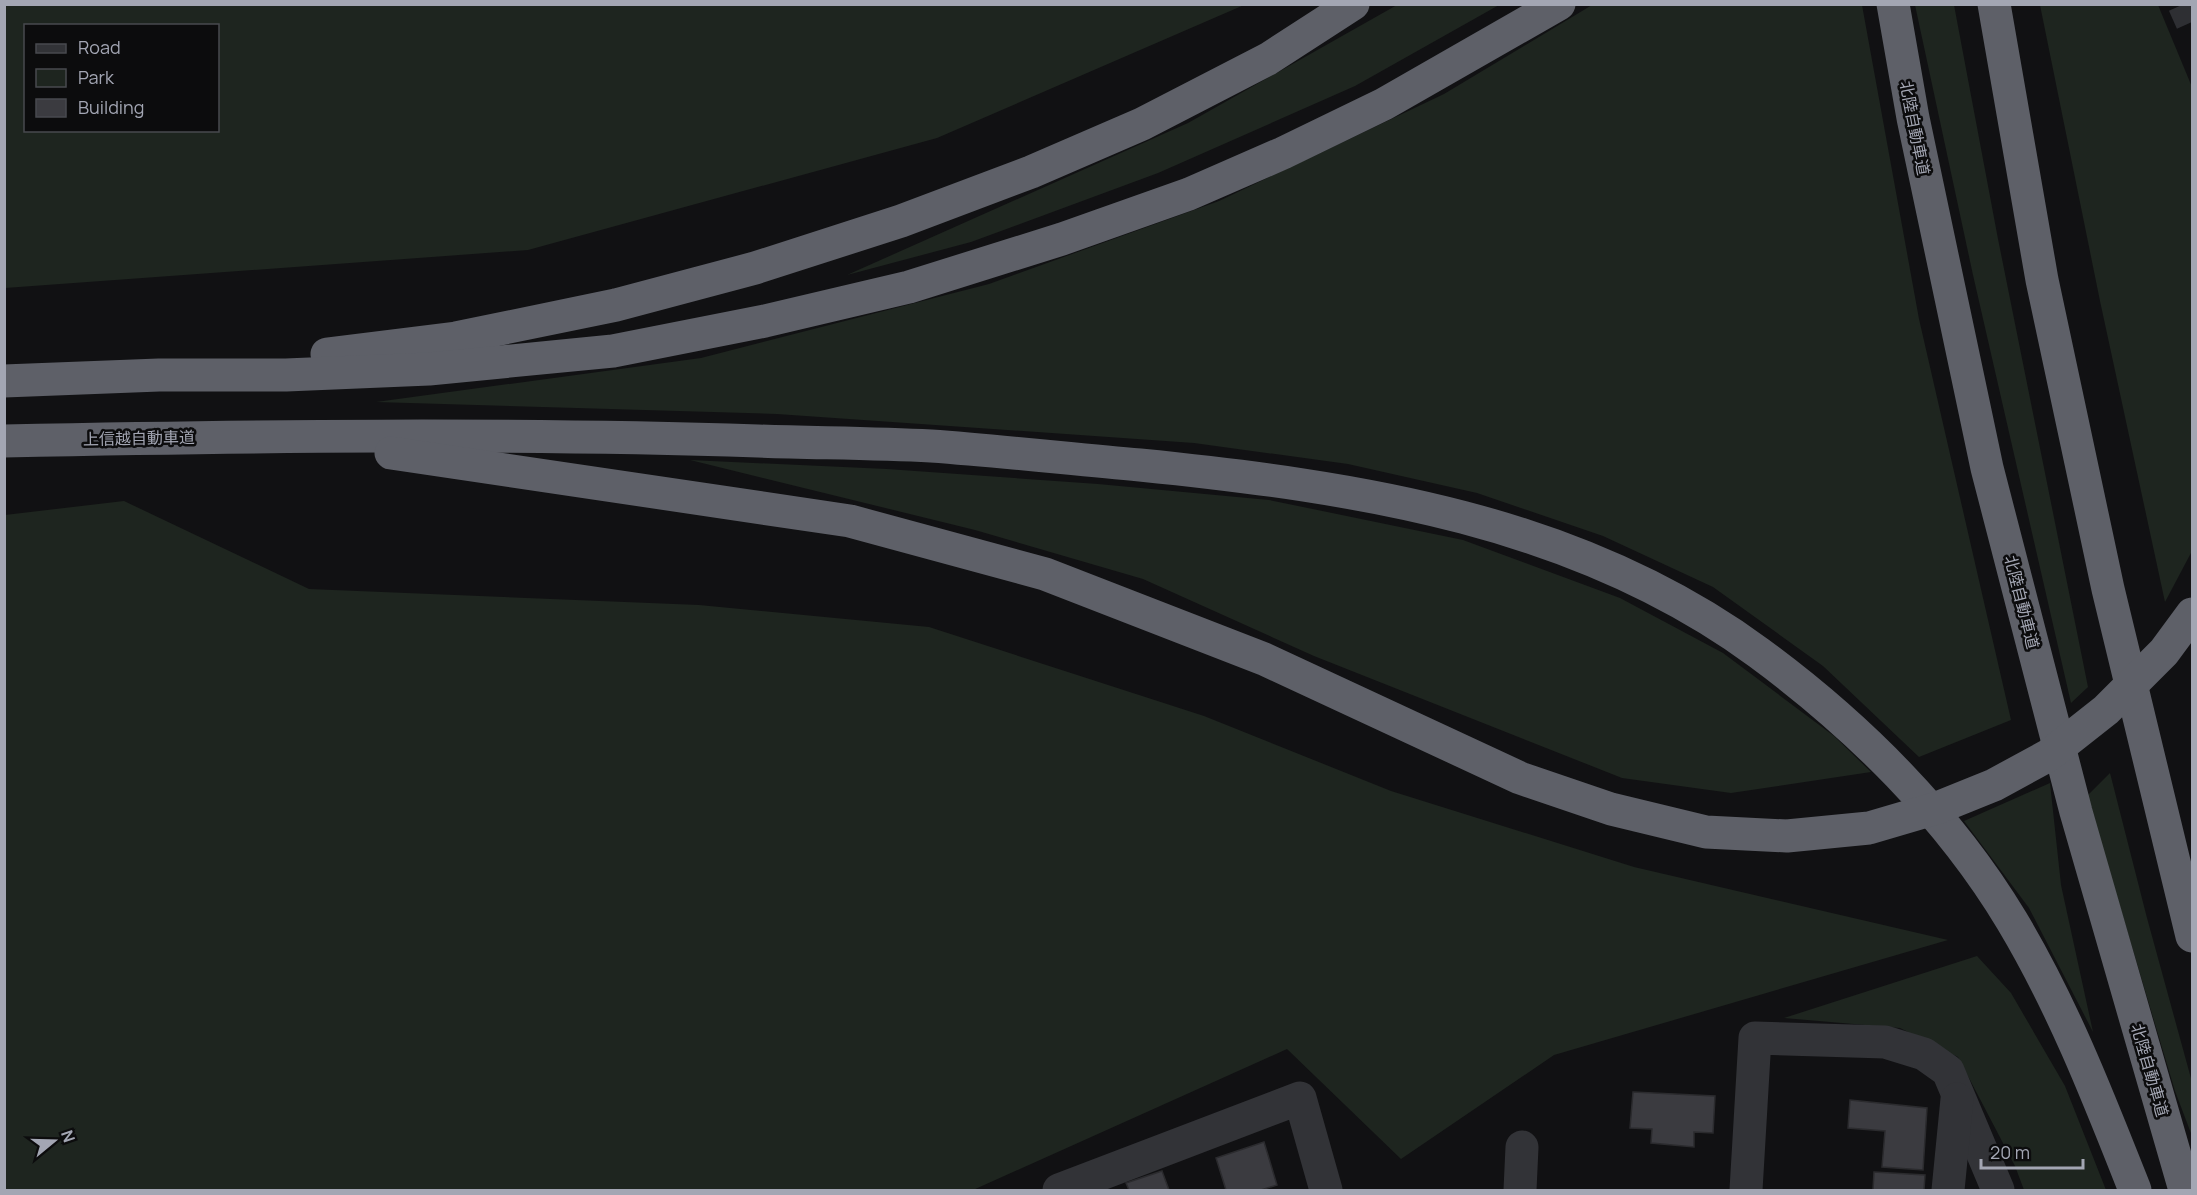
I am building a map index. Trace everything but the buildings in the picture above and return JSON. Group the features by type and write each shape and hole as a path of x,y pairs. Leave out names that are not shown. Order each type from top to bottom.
{"highway":[{"path":"159,375 456,338 616,305 755,268 901,221 1031,172 1122,132 1268,59 1353,4"},
{"path":"4,381 159,375 286,375 429,369 613,351 765,321 909,288 1062,239 1189,194 1283,153 1384,104 1559,4"},
{"name":"北陸自動車道","path":"1893,4 1913,118 1987,468 2076,812 2185,1191"},
{"path":"1994,4 2042,280 2105,578 2193,936"},
{"path":"273,436 850,521 1045,574 1264,659 1520,778 1611,809 1706,832 1787,836 1869,828 1937,808 1994,785 2049,755 2106,710 2164,652 2193,614"},
{"path":"273,436 675,438 930,446 1237,475 1348,492 1443,511 1533,537 1616,569 1683,604 1756,651 1827,706 1897,774 1961,847 2011,920 2063,1017 2135,1191"},
{"name":"上信越自動車道","path":"4,441 273,436"}],"street":[{"path":"1746,1191 1755,1038 1885,1042 1924,1054 1948,1071 1998,1191"},
{"path":"1948,1191 1957,1094"},
{"path":"1059,1191 1300,1098 1326,1191"},
{"path":"1520,1191 1522,1147"}],"green space":[{"path":"5,4 1244,4 937,138 528,250 5,288"},
{"path":"1397,5 1499,5 1355,86 1158,173 971,242 847,275 1188,123"},
{"path":"1592,5 1862,5 1919,319 2011,720 1919,757 1823,666 1713,587 1603,536 1477,493 1348,464 1194,443 777,414 376,402 701,358 989,284 1219,201 1444,94"},
{"path":"1915,5 1954,5 1998,239 2088,687 2071,703 1973,275"},
{"path":"2040,5 2158,5 2192,87 2192,551 2165,602 2100,301"},
{"path":"690,460 887,469 1098,484 1269,500 1463,540 1620,598 1723,653 1834,736 1871,772 1731,793 1622,778 1314,656 1143,579 975,530"},
{"path":"124,501 309,589 699,605 929,627 1204,716 1391,791 1634,867 1948,940 1554,1055 1401,1159 1287,1049 973,1190 5,1190 5,515"},
{"path":"2110,773 2192,1082 2192,1136 2175,1091 2087,796"},
{"path":"2050,783 2061,885 2093,1032 2029,908 1964,821"},
{"path":"1977,956 2011,993 2065,1086 2106,1190 2024,1190 2015,1166 1958,1057 1900,1028 1784,1018"}],"tunnel":[{"path":"2184,4 2192,22"}]}
